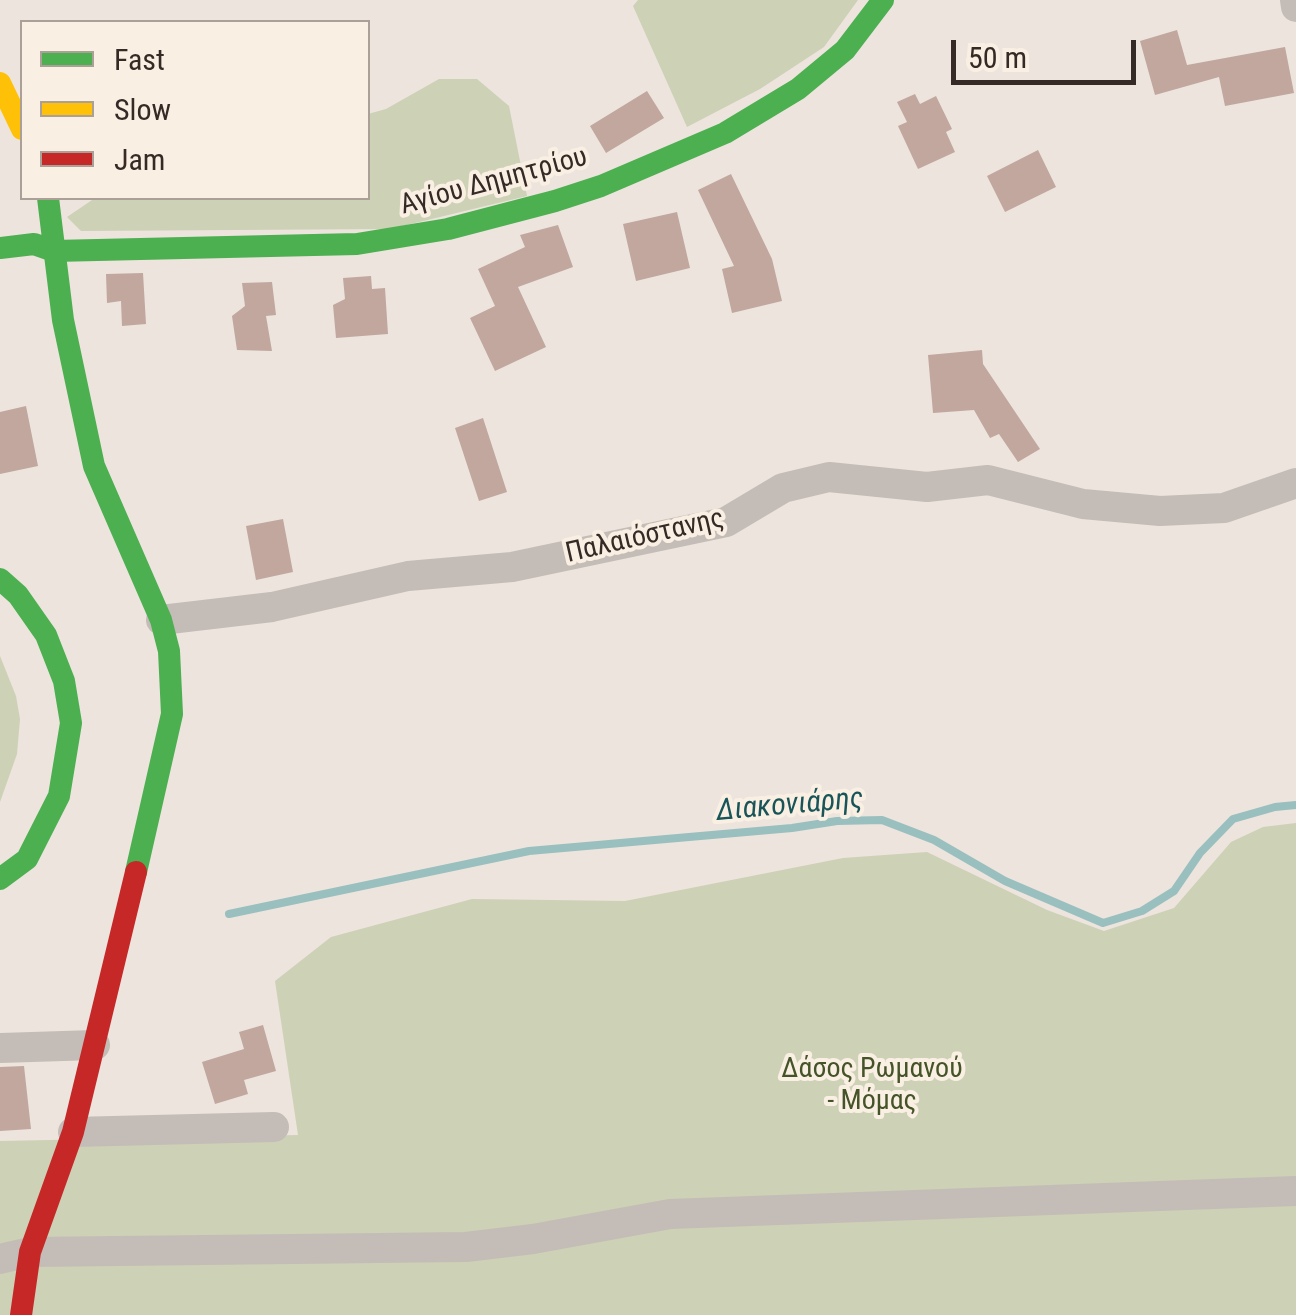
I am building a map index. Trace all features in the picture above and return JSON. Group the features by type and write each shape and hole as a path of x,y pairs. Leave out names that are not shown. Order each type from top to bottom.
{"main road":[{"name":"Αγίου Δημητρίου","path":"0,248 34,244 54,250 357,244 448,229 555,201 710,140 783,98 845,50 883,0"},
{"path":"0,83 20,125"},
{"path":"21,1315 30,1252 74,1132 172,714 169,651 161,620 94,466 73,375 48,200"},
{"path":"0,579 18,595 46,635 64,681 71,723 59,796 27,860 0,879"}],"street":[{"name":"Παλαιόστανης","path":"161,620 272,607 408,576 512,566 726,522 783,488 829,477 926,487 988,480 1083,504 1160,510 1224,508 1296,483"},
{"path":"0,1048 95,1045"},
{"path":"74,1132 274,1127"},
{"path":"0,1259 30,1252 466,1247 670,1214 1296,1191"}],"green space":[{"path":"638,0 858,0 824,47 760,89 687,127 633,6"},
{"path":"439,79 477,79 509,106 527,196 390,229 81,231 67,217 92,200 370,200 370,113 386,109"},
{"path":"0,656 16,696 20,719 17,754 0,802"},
{"name":"Δάσος Ρωμανού - Μόμας","path":"1296,823 1296,1315 0,1315 0,1141 298,1135 275,981 331,937 472,899 625,901 843,858 927,852 1047,910 1104,931 1174,908 1231,842 1263,827"}],"building":[{"path":"1177,30 1187,65 1285,47 1294,93 1225,106 1219,77 1155,95 1140,41"},
{"path":"647,91 664,118 606,153 590,126"},
{"path":"915,94 920,104 936,96 952,129 946,132 955,152 918,169 898,126 907,122 897,102"},
{"path":"1038,150 1056,187 1005,212 987,176"},
{"path":"731,174 772,259 782,301 732,313 722,269 734,266 698,190"},
{"path":"677,212 690,268 636,281 623,224"},
{"path":"558,225 573,267 518,287 546,347 495,371 470,318 495,306 478,269 525,247 520,235"},
{"path":"143,273 146,324 122,326 121,301 107,303 106,274"},
{"path":"371,276 372,289 385,288 388,334 336,338 333,305 345,299 343,278"},
{"path":"272,282 276,315 266,316 272,351 237,350 232,316 245,306 242,283"},
{"path":"982,350 983,364 1040,449 1018,462 999,434 990,438 974,410 933,413 928,355"},
{"path":"26,406 38,466 0,474 0,412"},
{"path":"483,418 507,492 479,501 455,428"},
{"path":"283,519 293,572 256,580 246,526"},
{"path":"263,1025 276,1071 244,1080 248,1094 215,1104 202,1062 244,1049 239,1032"},
{"path":"24,1066 31,1129 0,1131 0,1067"}],"waterway":[{"name":"Διακονιάρης","path":"229,914 529,851 882,820 934,840 1005,881 1103,923 1142,911 1174,891 1200,853 1233,819 1296,805"}],"traffic: fast":[{"path":"0,248 34,244 54,251 357,244 448,229 555,201 601,186 725,133 798,89 845,50 883,0"},
{"path":"48,200 63,320 94,466 161,620 169,651 172,714 136,872"},
{"path":"0,579 18,595 46,635 64,681 71,723 59,796 27,859 0,879"}],"traffic: slow":[{"path":"0,83 20,125"}],"traffic: jam":[{"path":"21,1315 30,1252 73,1132 136,872"}]}
